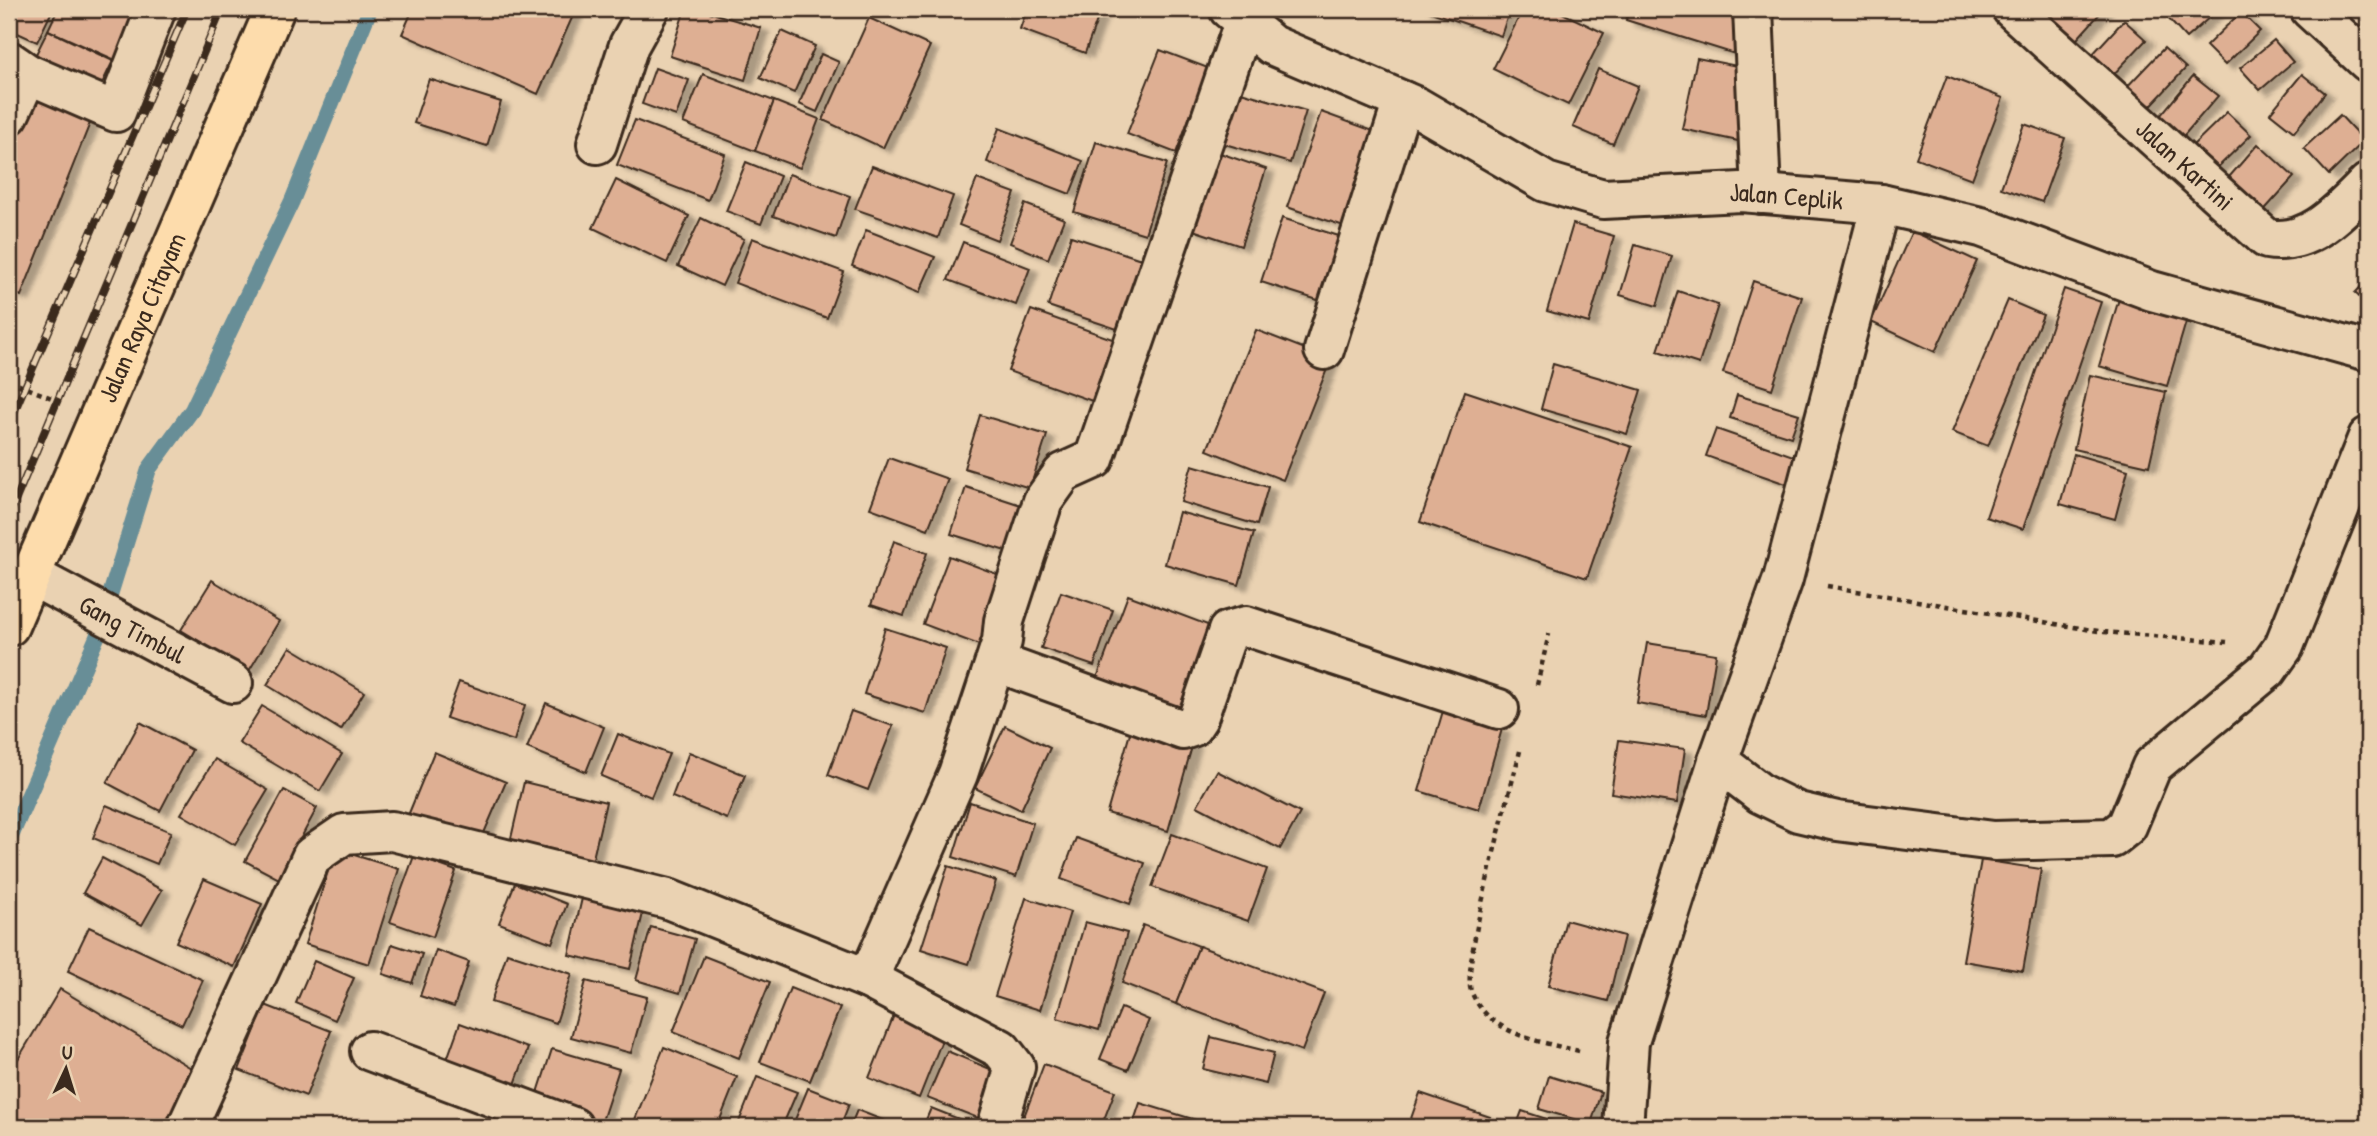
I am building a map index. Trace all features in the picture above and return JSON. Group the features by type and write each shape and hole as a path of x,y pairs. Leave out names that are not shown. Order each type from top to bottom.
{"main road":[{"name":"Jalan Raya Citayam","path":"9,626 275,9"}],"street":[{"path":"9,116 18,67 116,112 156,9"},
{"path":"597,144 629,45 649,9"},
{"path":"1753,9 1761,194"},
{"name":"Jalan Kartini","path":"2012,9 2267,239 2283,240 2327,224 2368,183"},
{"path":"2309,9 2368,62"},
{"path":"868,979 958,774 996,662 1004,621 1043,501 1063,473 1094,459 1237,15"},
{"name":"Jalan Ceplik","path":"1237,15 1272,45 1404,102 1546,182 1602,199 1704,192 1881,204 1981,227 2152,291 2368,351"},
{"path":"1324,350 1404,102"},
{"path":"1623,1127 1629,1042 1718,761 1783,579 1881,204"},
{"path":"1718,761 1761,794 1798,812 1837,821 1994,841 2112,838 2127,826 2152,766 2267,670 2284,646 2368,437"},
{"name":"Gang Timbul","path":"30,575 233,683"},
{"path":"996,662 1183,730 1192,727 1198,718 1228,631 1246,626 1499,709"},
{"path":"187,1127 312,856 344,834 392,831 668,899 868,979 1001,1049 1012,1062 1014,1073 997,1127"},
{"path":"370,1051 573,1127"}],"path":[{"path":"9,381 59,401"},
{"path":"1783,579 1954,605 2104,632 2284,646"},
{"path":"1536,687 1549,634"},
{"path":"1523,740 1478,924 1469,980 1471,991 1478,1003 1502,1027 1525,1038 1627,1062"}],"building":[{"path":"9,9 53,9 37,42 9,29"},
{"path":"58,9 147,9 122,63 48,30"},
{"path":"413,9 576,9 538,94 402,34"},
{"path":"685,9 699,9 761,28 745,80 670,56"},
{"path":"1027,9 1101,9 1085,53 1020,29"},
{"path":"1422,9 1510,9 1501,36"},
{"path":"1523,9 1554,9 1604,33 1568,105 1493,69"},
{"path":"1630,9 1727,9 1747,15 1735,54 1626,20"},
{"path":"2049,9 2104,9 2069,48 2038,21"},
{"path":"2174,9 2219,9 2186,38 2166,16"},
{"path":"2241,12 2260,31 2225,65 2206,46"},
{"path":"869,18 930,46 883,148 823,120"},
{"path":"2124,20 2146,40 2111,77 2090,57"},
{"path":"48,30 113,61 96,96 31,64"},
{"path":"782,31 815,46 794,93 760,78"},
{"path":"2274,40 2293,62 2260,90 2240,68"},
{"path":"2164,48 2186,68 2143,114 2121,93"},
{"path":"1160,50 1208,68 1176,153 1127,134"},
{"path":"821,54 839,62 817,112 799,104"},
{"path":"1697,58 1752,69 1738,141 1682,129"},
{"path":"655,68 689,80 676,116 642,104"},
{"path":"1598,69 1638,86 1613,144 1573,127"},
{"path":"703,74 774,101 755,151 683,123"},
{"path":"2302,74 2325,93 2294,132 2270,113"},
{"path":"1947,76 2003,98 1972,179 1916,158"},
{"path":"2193,76 2218,96 2179,141 2155,122"},
{"path":"429,79 501,102 487,146 414,123"},
{"path":"30,87 94,113 21,296 9,291 9,139"},
{"path":"1234,90 1306,111 1290,163 1218,142"},
{"path":"774,101 819,119 800,168 755,151"},
{"path":"1321,112 1379,133 1347,227 1287,207"},
{"path":"2227,112 2251,135 2213,172 2189,149"},
{"path":"2340,115 2364,141 2329,175 2304,148"},
{"path":"635,120 725,154 708,200 617,165"},
{"path":"2024,124 2065,138 2042,202 2001,188"},
{"path":"999,128 1083,161 1070,194 987,162"},
{"path":"1096,142 1167,163 1145,234 1074,212"},
{"path":"2258,144 2294,177 2258,217 2222,185"},
{"path":"1217,152 1266,169 1241,246 1190,229"},
{"path":"746,162 780,176 761,224 726,211"},
{"path":"872,166 953,196 938,238 855,209"},
{"path":"789,174 850,196 836,238 773,216"},
{"path":"977,179 1015,193 997,240 959,225"},
{"path":"616,180 689,216 667,263 593,228"},
{"path":"1025,204 1064,219 1048,259 1010,243"},
{"path":"701,218 744,239 722,286 678,266"},
{"path":"1282,218 1345,238 1324,302 1261,282"},
{"path":"1573,224 1614,236 1589,323 1547,311"},
{"path":"866,230 935,257 919,293 852,266"},
{"path":"1912,231 1977,261 1935,352 1871,322"},
{"path":"1071,236 1144,260 1120,330 1048,306"},
{"path":"752,238 844,272 827,318 735,283"},
{"path":"963,242 1030,268 1016,305 948,280"},
{"path":"1635,245 1672,256 1657,306 1620,295"},
{"path":"2368,279 2368,305 2355,293"},
{"path":"1753,281 1802,297 1772,389 1723,373"},
{"path":"2064,289 2101,302 2023,529 1986,517"},
{"path":"1678,291 1718,305 1699,364 1658,351"},
{"path":"2121,292 2189,312 2167,386 2099,366"},
{"path":"2008,300 2043,315 1988,446 1952,432"},
{"path":"1031,310 1118,341 1095,402 1008,371"},
{"path":"1256,330 1331,359 1283,480 1207,450"},
{"path":"1553,364 1641,390 1627,434 1541,409"},
{"path":"2090,375 2166,392 2149,466 2074,449"},
{"path":"1465,391 1632,447 1587,578 1420,522"},
{"path":"1737,395 1799,414 1791,437 1730,418"},
{"path":"980,415 1047,435 1030,488 964,468"},
{"path":"1716,429 1799,458 1789,485 1706,456"},
{"path":"2074,454 2128,470 2115,519 2060,504"},
{"path":"889,458 948,479 928,529 870,508"},
{"path":"1192,465 1268,487 1257,525 1181,502"},
{"path":"966,487 1027,507 1012,553 951,534"},
{"path":"1179,512 1254,533 1239,585 1165,564"},
{"path":"894,541 927,553 904,616 871,605"},
{"path":"949,556 1005,577 979,645 923,624"},
{"path":"212,580 279,621 249,671 181,630"},
{"path":"1061,592 1113,610 1094,666 1041,648"},
{"path":"1128,595 1221,630 1187,721 1094,686"},
{"path":"885,628 946,648 925,713 864,694"},
{"path":"1647,643 1716,654 1706,715 1637,703"},
{"path":"290,647 364,692 341,730 267,685"},
{"path":"459,682 525,705 514,741 446,718"},
{"path":"546,703 604,727 586,772 527,748"},
{"path":"262,706 342,754 320,791 239,743"},
{"path":"851,711 893,726 868,790 828,775"},
{"path":"1443,711 1502,729 1479,809 1419,791"},
{"path":"140,722 192,750 160,811 107,783"},
{"path":"1005,726 1050,748 1021,810 975,788"},
{"path":"1132,726 1193,743 1168,831 1107,813"},
{"path":"618,734 669,754 651,797 601,776"},
{"path":"1619,740 1685,749 1677,803 1611,793"},
{"path":"434,752 506,782 478,847 407,818"},
{"path":"689,752 745,775 727,819 672,797"},
{"path":"215,759 268,790 235,845 181,814"},
{"path":"1217,771 1300,813 1280,849 1197,806"},
{"path":"524,782 606,802 591,867 509,847"},
{"path":"284,790 317,808 279,879 245,861"},
{"path":"970,802 1033,823 1016,877 953,857"},
{"path":"106,805 171,832 157,864 93,838"},
{"path":"1172,834 1267,869 1248,921 1152,887"},
{"path":"1076,838 1145,863 1130,904 1061,879"},
{"path":"335,849 399,869 369,964 305,944"},
{"path":"414,856 456,871 433,937 390,922"},
{"path":"102,858 162,890 142,925 83,893"},
{"path":"1981,860 2041,869 2023,971 1963,961"},
{"path":"948,866 996,881 969,964 921,949"},
{"path":"204,879 262,904 234,967 176,942"},
{"path":"515,883 567,904 552,943 499,923"},
{"path":"582,898 643,913 630,969 569,955"},
{"path":"1026,898 1070,912 1040,1010 995,996"},
{"path":"1566,920 1624,936 1608,1001 1548,986"},
{"path":"1085,922 1127,933 1099,1030 1057,1018"},
{"path":"1143,925 1199,946 1176,1004 1122,983"},
{"path":"89,927 203,980 182,1025 68,971"},
{"path":"651,927 695,939 680,993 636,980"},
{"path":"392,944 422,954 412,983 383,974"},
{"path":"1199,946 1324,993 1302,1051 1176,1004"},
{"path":"436,950 469,962 454,1007 420,996"},
{"path":"507,953 572,974 556,1023 491,1002"},
{"path":"704,956 770,982 739,1058 673,1032"},
{"path":"314,961 354,978 335,1020 296,1003"},
{"path":"586,981 647,997 631,1053 571,1037"},
{"path":"790,988 840,1008 810,1081 760,1062"},
{"path":"60,989 206,1077 175,1127 9,1127 9,1074"},
{"path":"265,1005 331,1031 306,1096 239,1070"},
{"path":"1121,1008 1149,1020 1128,1070 1100,1059"},
{"path":"896,1010 946,1030 919,1098 869,1078"},
{"path":"460,1023 528,1048 513,1090 445,1065"},
{"path":"1211,1037 1274,1053 1266,1084 1203,1069"},
{"path":"664,1047 737,1077 717,1127 632,1127"},
{"path":"552,1049 619,1069 601,1124 535,1102"},
{"path":"947,1051 1007,1076 988,1122 927,1098"},
{"path":"1044,1064 1115,1091 1101,1127 1020,1127"},
{"path":"1549,1076 1601,1092 1591,1124 1539,1109"},
{"path":"757,1077 797,1092 782,1127 737,1127"},
{"path":"808,1088 849,1104 840,1127 792,1127"},
{"path":"1420,1093 1490,1117 1487,1127 1408,1127"},
{"path":"1140,1103 1209,1124 1208,1127 1132,1127"},
{"path":"931,1108 979,1127 923,1127"},
{"path":"857,1110 900,1127 850,1127"},
{"path":"1522,1111 1571,1127 1516,1127"}],"waterway":[{"path":"9,841 97,637 149,469 192,410 292,201 370,9"}],"railway":[{"path":"9,424 187,9"},
{"path":"9,516 222,9"}]}
